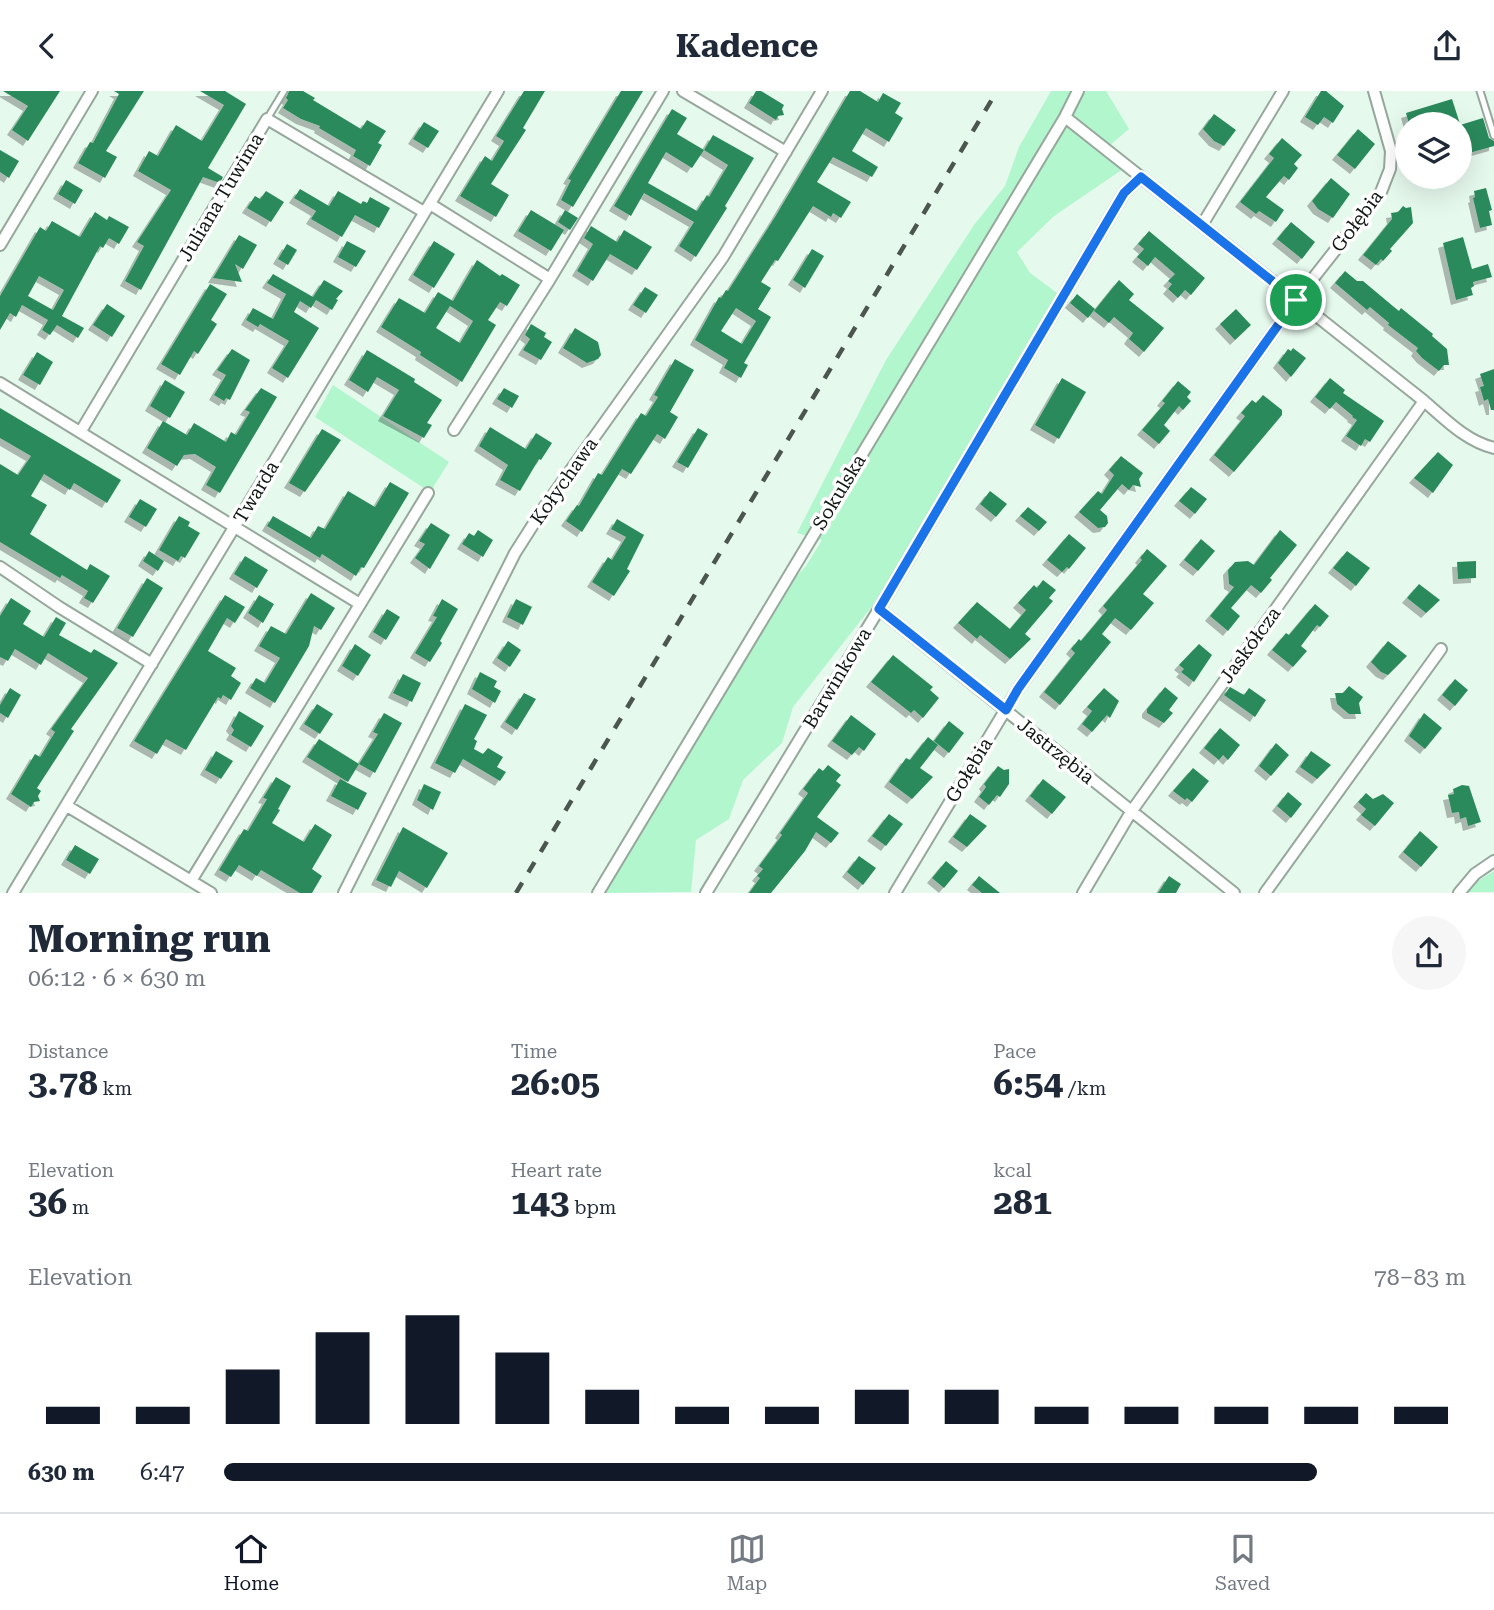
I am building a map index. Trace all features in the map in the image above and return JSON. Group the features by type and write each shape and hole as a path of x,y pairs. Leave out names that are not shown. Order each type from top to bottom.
{"street":[{"path":"0,245 93,91"},
{"name":"Twarda","path":"13,893 498,91"},
{"path":"454,430 550,279 663,91"},
{"path":"683,91 786,152"},
{"name":"Kołychawa","path":"344,893 515,553 559,486 705,284 822,91"},
{"name":"Sokulska","path":"598,893 1065,117 1078,91"},
{"path":"1202,225 1283,91"},
{"name":"Gołębia","path":"895,893 1018,689 1296,300 1369,209 1387,179 1391,160 1390,145 1374,91"},
{"path":"1065,117 1467,437 1494,448"},
{"name":"Juliana Tuwima","path":"81,431 267,118 550,279"},
{"name":"Barwinkowa","path":"706,893 879,609 1124,193 1141,177"},
{"path":"0,383 360,604"},
{"name":"Jaskółcza","path":"1083,893 1131,811 1424,401"},
{"path":"191,881 428,493"},
{"path":"0,568 152,664"},
{"name":"Jastrzębia","path":"879,609 1234,893"},
{"path":"1265,893 1441,649"},
{"path":"67,806 211,893"},
{"path":"1459,893 1475,874 1494,861"}],"lane":[{"path":"267,118 284,91"},
{"path":"1480,91 1494,136"}],"green space":[{"path":"1051,91 1106,91 1129,129 1102,152 1123,169 1054,216 1017,252 1030,273 1057,293 876,601 793,707 782,743 743,780 729,819 696,840 691,892 603,893 785,589 806,566 822,540 797,533 886,360 974,225 1005,186 1019,147"},
{"path":"333,385 449,462 430,492 315,417"},
{"path":"1494,871 1494,892 1468,892 1478,881"}],"building":[{"path":"3,91 60,91 28,141 12,130 28,106"},
{"path":"114,91 144,91 106,151 117,157 105,178 78,163 90,142 93,143 119,94"},
{"path":"200,91 225,91 246,104 208,168 223,177 220,183 203,177 141,290 125,281 144,246 137,242 171,190 138,171 149,151 158,156 176,125 202,141 224,105"},
{"path":"289,91 303,91 361,129 367,120 386,131 378,143 382,145 370,166 353,156 356,150 319,128 320,126 283,108"},
{"path":"524,91 545,91 523,128 526,130 491,184 509,195 496,217 460,196 485,156 492,161 504,141 496,136"},
{"path":"621,91 643,91 573,207 561,200 571,180 568,179"},
{"path":"756,91 761,91 784,105 784,115 778,116 776,120 749,103"},
{"path":"850,91 860,91 878,102 883,93 901,103 895,113 903,118 889,142 866,128 852,151 878,167 872,177 833,157 817,182 851,202 841,218 833,213 831,217 813,206 778,261 775,260 761,282 771,288 758,309 771,317 744,363 748,365 741,378 724,368 728,360 695,340 719,297 728,291","holes":["736,308 756,321 742,344 721,331"]},
{"path":"1321,91 1326,91 1344,106 1333,123 1324,117 1318,125 1305,117"},
{"path":"1452,99 1456,112 1409,112"},
{"path":"672,109 687,118 677,134 704,150 713,135 754,158 696,257 679,246 694,222 644,193 631,216 614,206","holes":["704,150 728,165 709,197 707,195 697,211 648,183 666,152 692,168"]},
{"path":"1214,114 1236,130 1224,146 1214,141 1203,129"},
{"path":"1483,118 1494,146 1472,152 1472,121"},
{"path":"424,122 439,131 428,148 413,139"},
{"path":"1358,129 1375,144 1355,169 1337,155"},
{"path":"1282,138 1302,155 1294,164 1298,168 1289,180 1284,176 1266,197 1284,210 1276,222 1259,211 1256,214 1240,202 1274,158 1269,154"},
{"path":"0,150 19,161 9,178 0,172"},
{"path":"1331,178 1350,194 1333,218 1318,209 1312,201"},
{"path":"66,180 83,190 75,204 58,194"},
{"path":"1486,188 1492,210 1489,211 1492,225 1480,228 1473,198 1474,191"},
{"path":"300,189 329,206 338,191 361,204 363,201 367,203 370,197 390,208 379,228 355,215 342,237 311,219 316,211 294,198"},
{"path":"266,191 284,202 271,222 247,208 255,196 260,199"},
{"path":"1403,206 1411,207 1413,223 1390,249 1392,251 1376,265 1363,255 1392,219 1391,213 1398,212"},
{"path":"531,210 564,230 551,251 518,231"},
{"path":"565,210 578,218 570,230 558,222"},
{"path":"95,212 107,220 109,216 129,227 119,244 109,238 103,248 100,246 62,316 84,328 78,338 57,325 50,335 42,330 48,320 22,305 16,317 10,313 0,330 0,296 40,227 46,231 52,221 80,237","holes":["39,276 64,290 53,310 28,296"]},
{"path":"1291,222 1315,242 1302,259 1277,239"},
{"path":"591,226 617,242 624,230 652,247 637,270 610,254 593,281 577,271 593,244 584,238"},
{"path":"1149,231 1205,278 1191,295 1185,290 1178,298 1168,289 1172,284 1168,281 1175,274 1155,257 1148,266 1137,257 1144,249 1138,244"},
{"path":"239,235 257,245 243,269 235,264 242,282 213,278"},
{"path":"1463,237 1472,269 1488,264 1492,277 1473,282 1473,295 1456,300 1443,243"},
{"path":"347,241 366,251 356,267 338,257"},
{"path":"434,241 455,254 434,288 413,275"},
{"path":"287,244 297,250 288,265 278,259"},
{"path":"812,249 824,256 805,288 793,280"},
{"path":"477,260 500,276 502,274 520,285 507,306 500,302 488,320 496,325 462,382 381,327 399,298 425,313 438,292 453,301","holes":["450,306 473,321 460,343 436,328"]},
{"path":"1345,271 1357,281 1363,281 1399,311 1401,308 1433,334 1447,349 1449,365 1444,365 1439,371 1422,358 1416,351 1418,348 1388,325 1389,323 1370,307 1367,310 1335,283"},
{"path":"273,274 313,297 324,280 343,291 332,310 316,300 311,308 300,301 294,312 319,328 288,378 272,368 289,341 260,324 258,327 246,320 253,308 273,319 286,294 267,283"},
{"path":"1119,280 1134,294 1129,300 1164,328 1144,352 1129,339 1133,333 1114,317 1109,323 1094,311"},
{"path":"210,284 227,294 211,320 217,324 198,354 194,351 180,375 161,364"},
{"path":"645,287 658,295 646,313 633,305"},
{"path":"1077,294 1095,309 1088,318 1070,303"},
{"path":"107,304 125,316 112,337 93,325"},
{"path":"1236,309 1251,325 1235,340 1220,324"},
{"path":"531,324 546,333 544,337 552,342 541,360 523,350 530,339 525,335"},
{"path":"575,328 598,342 601,355 598,359 587,363 563,348"},
{"path":"1293,348 1306,358 1291,377 1278,363 1288,349 1291,351"},
{"path":"232,349 250,360 230,400 226,398 224,401 214,395 226,375 217,370"},
{"path":"367,350 415,379 414,382 442,400 427,423 432,425 424,438 383,416 399,390 377,377 368,392 349,380"},
{"path":"37,352 53,362 40,385 23,375"},
{"path":"675,359 694,370 670,412 678,417 665,439 657,434 631,474 622,469 582,532 566,521 577,505 579,506 598,473 602,475 641,413 646,416 658,397 654,395"},
{"path":"1494,369 1494,410 1491,410 1488,399 1484,401 1480,387 1484,386 1480,374"},
{"path":"1062,378 1086,392 1059,439 1035,425"},
{"path":"1330,378 1345,390 1343,393 1384,421 1370,442 1365,439 1361,446 1346,436 1357,420 1336,402 1330,409 1315,397"},
{"path":"165,380 185,392 170,418 150,406"},
{"path":"1178,381 1191,392 1187,397 1191,401 1183,410 1179,406 1164,425 1170,431 1159,444 1142,430 1165,403 1162,401"},
{"path":"261,388 277,397 220,493 206,485 216,467 195,454 184,455 177,466 147,448 163,421 187,435 194,423 226,442 231,432 236,435 250,412 245,410"},
{"path":"504,388 519,396 512,408 497,399"},
{"path":"1263,395 1282,410 1282,415 1234,472 1214,455 1245,416 1241,413 1252,400 1256,403"},
{"path":"0,408 121,480 107,503 74,483 70,490 44,474 31,496 47,505 30,534 87,570 90,564 110,576 93,603 84,598 88,591 62,575 60,578 0,542 0,464 18,475 31,456 0,438"},
{"path":"490,427 526,449 536,433 552,443 520,491 500,480 508,465 479,446"},
{"path":"698,428 708,434 688,468 677,462"},
{"path":"322,429 341,440 305,492 289,483"},
{"path":"1438,452 1453,465 1433,493 1414,478"},
{"path":"1121,456 1143,473 1139,479 1141,487 1133,485 1129,490 1122,484 1100,510 1107,516 1108,523 1105,527 1098,528 1079,512 1098,491 1102,494 1114,475 1109,470"},
{"path":"390,482 409,493 364,568 361,567 356,576 322,554 320,558 267,526 273,516 311,538 318,526 325,529 348,491 375,507"},
{"path":"1191,487 1207,499 1195,514 1179,501"},
{"path":"990,491 1007,504 996,517 980,504"},
{"path":"140,499 157,509 146,527 129,517"},
{"path":"1028,507 1047,522 1039,531 1020,516"},
{"path":"179,516 190,522 188,526 200,533 185,558 181,556 178,561 159,550"},
{"path":"617,519 644,535 627,569 630,571 614,596 592,582 608,557 612,560 626,537 611,529"},
{"path":"431,523 450,535 430,569 415,558 425,544 419,541"},
{"path":"478,530 493,540 483,557 462,544 469,533 474,536"},
{"path":"1280,530 1297,545 1261,593 1251,585 1231,608 1240,616 1228,631 1210,616 1234,587 1229,584 1228,570 1235,562 1248,561 1254,565"},
{"path":"1069,534 1086,548 1069,569 1067,567 1062,572 1047,560"},
{"path":"1201,539 1215,551 1198,571 1184,560"},
{"path":"1147,549 1167,566 1143,594 1154,603 1131,630 1115,618 1102,634 1111,642 1060,705 1044,692 1075,653 1071,649 1107,610 1103,606 1142,560 1140,558"},
{"path":"149,551 164,561 158,571 143,561"},
{"path":"1347,551 1370,568 1356,586 1333,568"},
{"path":"245,556 268,570 257,588 234,574"},
{"path":"1476,561 1476,578 1458,579 1457,562"},
{"path":"147,578 163,588 133,637 117,628"},
{"path":"1043,580 1056,590 1049,598 1053,601 1025,634 1031,639 1010,659 980,635 977,639 958,623 977,602 1010,629 1026,610 1018,603 1034,585 1037,588"},
{"path":"1419,584 1440,600 1426,613 1407,598"},
{"path":"311,593 335,608 321,630 314,626 309,646 275,703 250,688 256,678 265,683 280,658 259,646 271,626 286,634"},
{"path":"225,595 245,607 235,623 227,618 208,651 236,668 231,676 241,683 231,700 223,695 221,699 218,697 186,750 166,739 157,754 134,741"},
{"path":"259,595 274,604 263,623 248,613"},
{"path":"11,598 31,611 23,624 44,637 56,617 66,623 59,635 91,653 94,649 118,663 71,729 74,731 37,788 41,791 38,796 40,801 34,802 31,807 11,794 35,754 40,757 55,732 51,729 88,678 48,653 41,665 15,649 8,661 0,657 0,616"},
{"path":"442,599 458,609 430,662 415,653 437,617 433,616"},
{"path":"516,599 532,607 523,625 507,617"},
{"path":"1315,604 1329,616 1320,627 1317,625 1301,646 1307,651 1293,667 1272,650 1286,633 1289,635"},
{"path":"387,609 400,617 386,640 373,632"},
{"path":"508,641 521,650 510,667 497,658"},
{"path":"1388,641 1407,656 1388,675 1371,662"},
{"path":"355,644 371,655 358,676 342,666"},
{"path":"1199,644 1212,655 1194,682 1181,672 1184,669 1179,665"},
{"path":"893,655 933,687 930,690 939,698 923,718 914,710 911,713 871,682"},
{"path":"480,672 497,681 494,687 501,691 495,703 472,689"},
{"path":"403,674 421,683 412,702 393,693"},
{"path":"1455,679 1468,690 1455,706 1442,695"},
{"path":"1349,686 1363,697 1359,703 1361,714 1349,714 1337,704 1335,693 1343,693"},
{"path":"1165,687 1178,698 1169,710 1173,713 1164,723 1147,713 1147,709"},
{"path":"1230,687 1244,695 1249,688 1266,700 1255,717 1224,695"},
{"path":"10,688 21,695 8,718 0,713 0,705"},
{"path":"1104,688 1119,701 1110,718 1107,715 1092,732 1082,724 1092,711 1087,707"},
{"path":"524,693 536,699 517,730 505,722"},
{"path":"317,704 333,714 320,734 304,724"},
{"path":"465,704 487,715 474,739 477,741 474,749 483,754 488,748 503,757 497,767 506,772 500,781 463,759 455,773 435,763"},
{"path":"239,711 264,726 251,747 231,735 234,730 231,726"},
{"path":"384,713 402,723 375,773 359,764 378,734 373,732"},
{"path":"1424,713 1442,728 1425,749 1409,736"},
{"path":"851,715 876,734 864,751 859,747 852,755 832,741"},
{"path":"949,721 964,733 949,753 934,741"},
{"path":"1220,728 1240,745 1228,760 1223,755 1219,760 1204,748"},
{"path":"928,737 938,745 920,768 933,777 912,799 889,782 906,758 910,760"},
{"path":"319,739 359,764 348,782 307,757"},
{"path":"1276,743 1289,755 1271,776 1259,766"},
{"path":"216,751 233,761 221,779 205,770"},
{"path":"1311,751 1331,765 1317,779 1300,767"},
{"path":"828,765 841,775 836,781 841,785 817,817 839,833 831,843 816,832 805,851 771,893 749,893 760,878 757,876 763,869 759,866 808,793 803,789 819,768 823,771"},
{"path":"998,766 1004,770 1009,769 1009,784 1000,797 997,795 989,805 979,797 986,787 984,784"},
{"path":"1193,768 1209,781 1192,802 1173,791"},
{"path":"276,777 291,786 272,823 304,842 315,824 332,835 312,869 322,876 312,893 300,893 261,870 257,876 239,865 231,877 219,870 244,829 248,831 267,799 263,798"},
{"path":"340,779 367,793 358,810 331,796"},
{"path":"1043,779 1066,797 1052,814 1030,796"},
{"path":"424,784 441,792 433,810 417,800"},
{"path":"1462,785 1469,786 1481,822 1468,826 1466,817 1460,819 1459,812 1452,813 1448,795 1454,794 1453,789"},
{"path":"1288,792 1302,804 1291,818 1277,806"},
{"path":"1366,793 1373,799 1383,794 1394,803 1375,826 1361,815 1366,809 1358,802"},
{"path":"889,814 903,824 886,846 872,836"},
{"path":"970,814 987,826 967,847 953,837"},
{"path":"403,827 448,853 427,888 399,871 391,887 376,880"},
{"path":"1420,831 1438,847 1421,867 1403,852"},
{"path":"75,845 99,859 90,874 66,860"},
{"path":"859,856 876,868 863,885 847,872"},
{"path":"946,861 958,871 944,888 932,878"},
{"path":"979,876 1000,893 982,893 972,885"},
{"path":"1169,876 1181,884 1176,893 1158,893"}],"railway":[{"path":"516,893 997,91"}],"route":[{"path":"1141,177 1296,300 1018,689 1006,710 879,609 1124,193 1141,177"}]}
